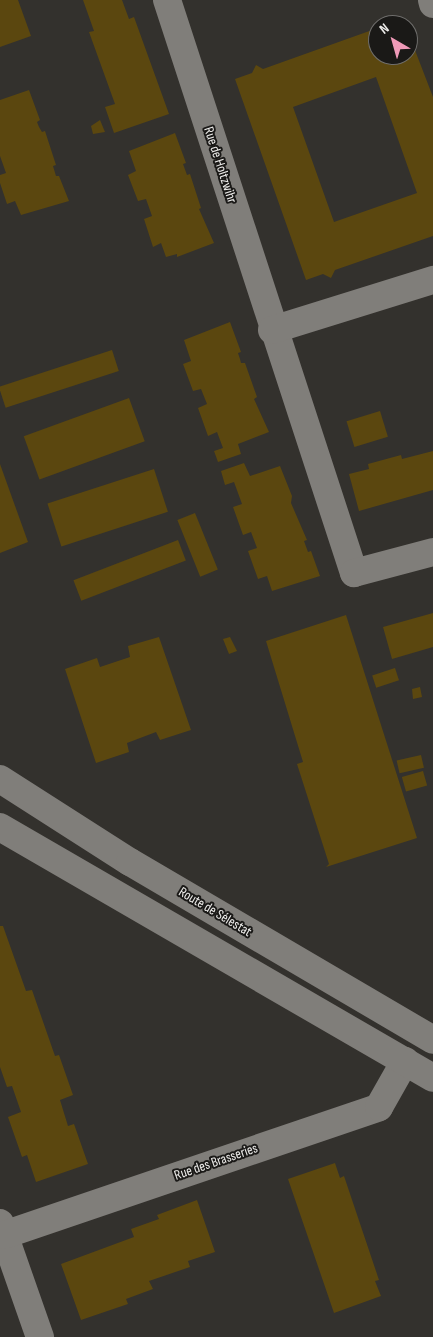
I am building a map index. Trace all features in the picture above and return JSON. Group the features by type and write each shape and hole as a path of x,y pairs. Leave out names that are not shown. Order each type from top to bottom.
{"street":[{"name":"Rue de Holtzwihr","path":"167,0 272,330 354,574 433,552"},
{"path":"432,0 433,4"},
{"path":"272,330 433,280"},
{"name":"Route de Sélestat","path":"0,779 130,862 433,1040"},
{"path":"0,827 433,1078"},
{"name":"Rue des Brasseries","path":"40,1337 2,1229 379,1107 405,1061"}],"building":[{"path":"0,0 18,0 31,36 0,47"},
{"path":"83,0 122,0 129,19 134,17 169,114 114,133 105,107 115,104 89,32 94,31"},
{"path":"368,32 368,65 418,65 418,58 433,97 433,236 335,270 331,278 323,274 306,280 235,79 252,73 256,65 263,69","holes":["376,77 417,193 334,222 293,107"]},
{"path":"29,90 40,120 37,122 42,132 45,131 56,165 53,166 56,176 59,176 69,201 21,215 15,201 7,204 0,183 0,175 6,173 0,156 0,100"},
{"path":"100,120 105,132 93,134 91,126"},
{"path":"175,133 186,163 183,164 187,175 190,174 201,208 199,209 214,243 177,257 177,254 166,257 161,243 153,247 144,219 152,216 146,199 138,201 128,175 136,171 129,151"},
{"path":"230,322 241,352 238,353 241,363 245,363 257,397 254,399 269,432 238,444 241,454 218,462 214,451 223,448 217,432 208,436 198,408 207,404 201,389 193,391 183,364 191,361 184,340"},
{"path":"112,350 119,371 6,408 0,386"},
{"path":"129,398 145,441 39,480 24,436"},
{"path":"380,411 388,437 354,447 347,421"},
{"path":"433,451 433,490 359,511 349,474 369,469 368,464 401,455 402,459"},
{"path":"244,463 250,476 280,466 292,496 291,503 307,540 304,541 308,552 311,551 320,576 272,591 267,576 258,579 248,551 257,548 251,532 243,535 233,507 242,504 234,482 225,485 221,471"},
{"path":"0,464 28,542 0,553"},
{"path":"154,469 168,512 61,546 47,504"},
{"path":"195,513 218,570 200,577 177,520"},
{"path":"178,540 186,561 81,601 73,580"},
{"path":"433,613 433,647 392,659 383,627"},
{"path":"346,615 417,838 326,867 329,864 297,764 303,762 266,641"},
{"path":"159,637 191,730 160,740 156,732 127,743 129,752 96,763 65,669 97,658 100,667 130,657 128,646"},
{"path":"230,637 237,651 229,654 223,639"},
{"path":"395,668 399,680 376,688 372,675"},
{"path":"420,687 422,697 413,699 412,689"},
{"path":"421,755 424,768 400,773 397,761"},
{"path":"423,771 427,785 406,791 402,777"},
{"path":"0,926 3,926 26,991 32,990 55,1056 59,1055 73,1095 60,1100 68,1126 74,1124 88,1164 36,1182 27,1155 22,1157 8,1117 21,1112 12,1086 7,1087 0,1067"},
{"path":"335,1163 340,1178 344,1176 379,1280 375,1281 381,1296 334,1313 288,1179"},
{"path":"197,1200 215,1252 188,1261 190,1267 149,1281 153,1289 126,1299 128,1304 81,1320 61,1264 134,1237 131,1229 159,1219 157,1215"}]}
